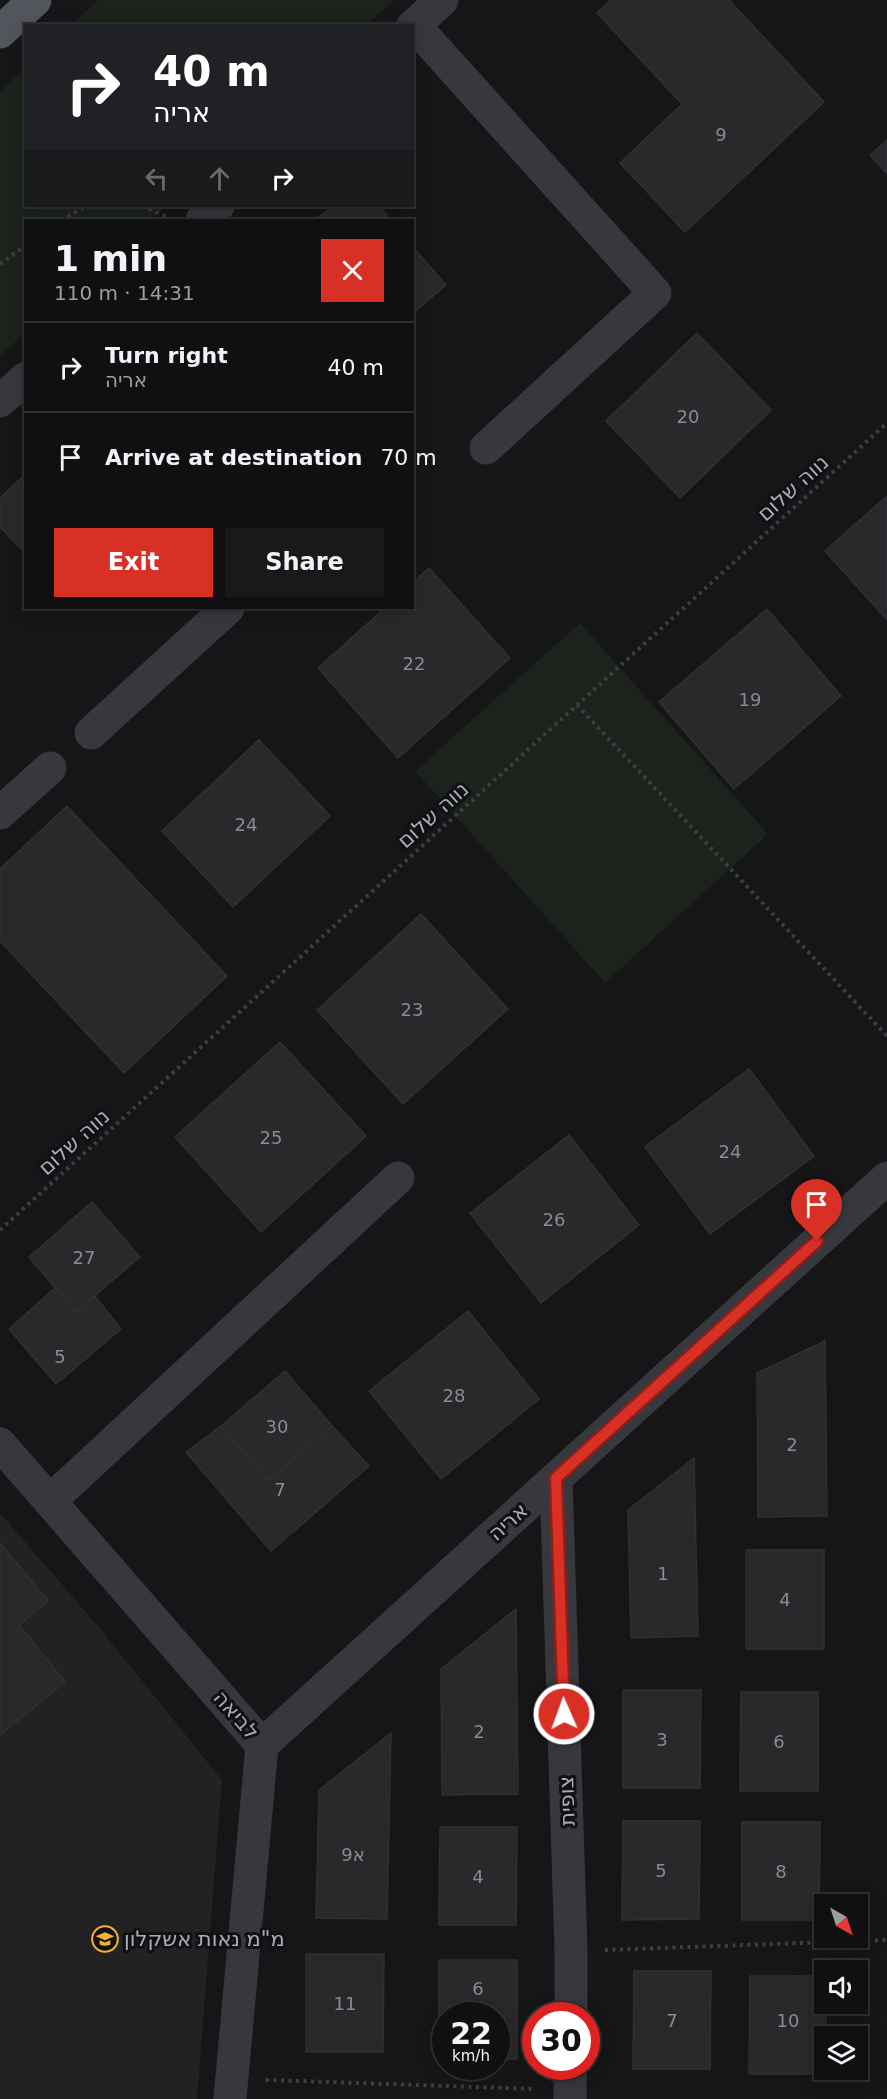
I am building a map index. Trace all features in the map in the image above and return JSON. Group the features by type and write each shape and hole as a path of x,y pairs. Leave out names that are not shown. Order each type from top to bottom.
{"main road":[{"path":"0,32 35,0"}],"street":[{"path":"414,25 442,0"},
{"path":"414,27 655,293 486,448"},
{"path":"203,219 217,207"},
{"path":"0,401 24,380"},
{"path":"91,733 227,609"},
{"path":"0,813 50,768"},
{"name":"אריה","path":"262,1745 887,1178"},
{"path":"50,1502 398,1179"},
{"name":"לביאה","path":"0,1444 262,1745 231,2089"},
{"name":"צופית","path":"556,1478 571,2002"}],"path":[{"path":"63,219 85,207"},
{"path":"144,207 171,219"},
{"path":"0,264 24,246"},
{"name":"נווה שלום","path":"0,1230 887,423"},
{"path":"577,705 887,1036"},
{"path":"571,1951 887,1940"},
{"path":"231,2089 570,2085"}],"shaded area":[{"path":"98,0 395,0 367,24 72,24"},
{"path":"24,69 24,207 166,207 151,219 24,219 24,334 0,356 0,91"},
{"path":"580,623 768,834 605,983 415,771"},
{"name":"מ\"מ נאות אשקלון","path":"0,1513 97,1625 222,1780 197,2099 0,2099"}],"building":[{"path":"611,0 729,0 824,102 685,232 620,163 682,104 597,13"},
{"path":"887,140 887,174 870,155"},
{"path":"332,207 379,207 390,219 316,219"},
{"path":"414,248 446,285 414,312"},
{"path":"697,333 771,410 680,498 606,421"},
{"path":"24,476 24,552 0,527 0,498"},
{"path":"887,496 887,620 825,551"},
{"path":"429,568 510,658 398,758 318,668 384,609 414,609 414,581"},
{"path":"767,609 841,696 734,789 659,702"},
{"path":"259,740 330,816 233,907 162,831"},
{"path":"67,806 227,976 124,1073 0,941 0,869"},
{"path":"421,914 508,1009 403,1104 317,1010"},
{"path":"280,1042 366,1136 261,1232 175,1137"},
{"path":"749,1069 814,1156 710,1234 645,1147"},
{"path":"569,1135 639,1225 541,1303 470,1213"},
{"path":"92,1202 140,1257 76,1312 29,1257"},
{"path":"55,1288 76,1312 95,1296 121,1329 56,1384 9,1329"},
{"path":"468,1311 539,1399 441,1479 369,1391"},
{"path":"825,1341 827,1516 758,1517 757,1373"},
{"path":"285,1371 332,1426 268,1481 221,1426"},
{"path":"221,1426 268,1481 332,1426 369,1466 271,1551 186,1452"},
{"path":"694,1458 698,1636 631,1638 628,1510"},
{"path":"0,1543 48,1601 19,1625 65,1682 0,1735"},
{"path":"746,1550 824,1550 824,1649 746,1649"},
{"path":"516,1609 518,1794 442,1795 441,1669"},
{"path":"623,1690 701,1690 700,1788 623,1788"},
{"path":"741,1692 818,1692 818,1791 740,1791"},
{"path":"391,1733 387,1919 316,1918 319,1790"},
{"path":"623,1821 700,1821 699,1919 622,1920"},
{"path":"742,1822 820,1822 819,1894 814,1894 814,1920 742,1920"},
{"path":"440,1827 517,1827 516,1925 439,1925"},
{"path":"306,1954 384,1954 383,2052 306,2052"},
{"path":"439,1960 517,1960 517,2059 510,2059 510,2002 439,2002"},
{"path":"634,1971 711,1971 710,2069 633,2069"},
{"path":"750,1976 814,1976 814,2014 826,2014 826,2026 814,2026 814,2074 749,2074"}],"place":[{"name":"מ\"מ נאות אשקלון","path":"105,1939"}],"route":[{"path":"564,1714 556,1478 817,1241"}]}
